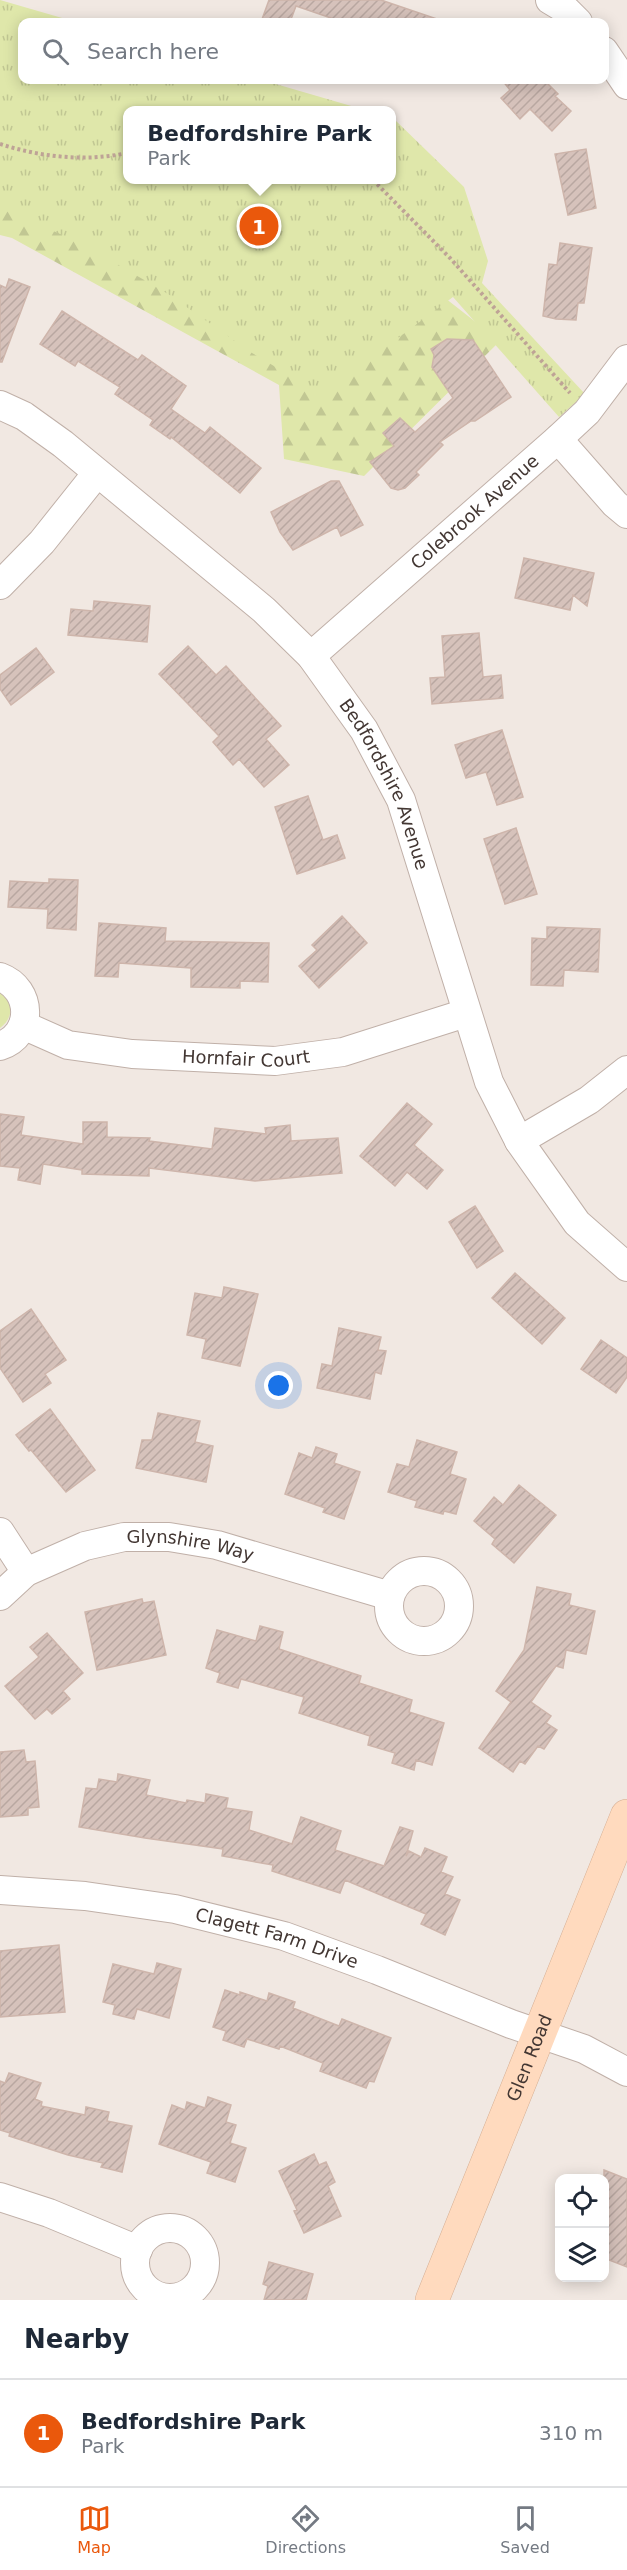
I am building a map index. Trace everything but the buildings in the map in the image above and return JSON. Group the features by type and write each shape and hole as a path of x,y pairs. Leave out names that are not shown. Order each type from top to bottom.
{"main road":[{"name":"Glen Road","path":"432,2300 541,2035 627,1816"}],"street":[{"path":"550,0 574,18"},
{"path":"609,58 627,85"},
{"name":"Colebrook Avenue","path":"310,657 558,440 587,412 627,359"},
{"name":"Bedfordshire Avenue","path":"0,405 24,416 63,444 264,610 310,657 364,730 401,800 489,1082 519,1141 577,1223 627,1267"},
{"path":"558,440 615,504 627,514"},
{"path":"0,585 42,542 97,473"},
{"path":"0,977 12,983 25,1002 24,1025 13,1039 0,1046"},
{"name":"Hornfair Court","path":"24,1025 68,1045 132,1053 275,1061 343,1052 466,1013"},
{"path":"519,1141 589,1100 627,1070"},
{"path":"0,1532 26,1572"},
{"name":"Glynshire Way","path":"0,1596 26,1572 85,1546 124,1538 169,1537 217,1545 390,1596"},
{"name":"Clagett Farm Drive","path":"0,1890 85,1896 175,1909 284,1935 541,2035 584,2049 627,2072"},
{"path":"0,2197 49,2213 138,2250"}],"path":[{"path":"0,144 63,157 94,157 123,153"},
{"path":"377,184 450,258 587,412"}],"green space":[{"path":"0,0 62,18 18,18 18,84 276,84 351,106 123,106 123,184 396,184 396,121 464,187 488,261 482,283 585,394 559,417 453,297 386,347 318,392 252,353 168,294 81,243 0,208"},
{"path":"0,120 109,185 445,298 500,341 364,476 284,459 279,385 12,238 0,235"},
{"path":"0,991 10,1004 10,1015 0,1028"}],"place":[{"name":"Bedfordshire Park","path":"259,226"}]}
